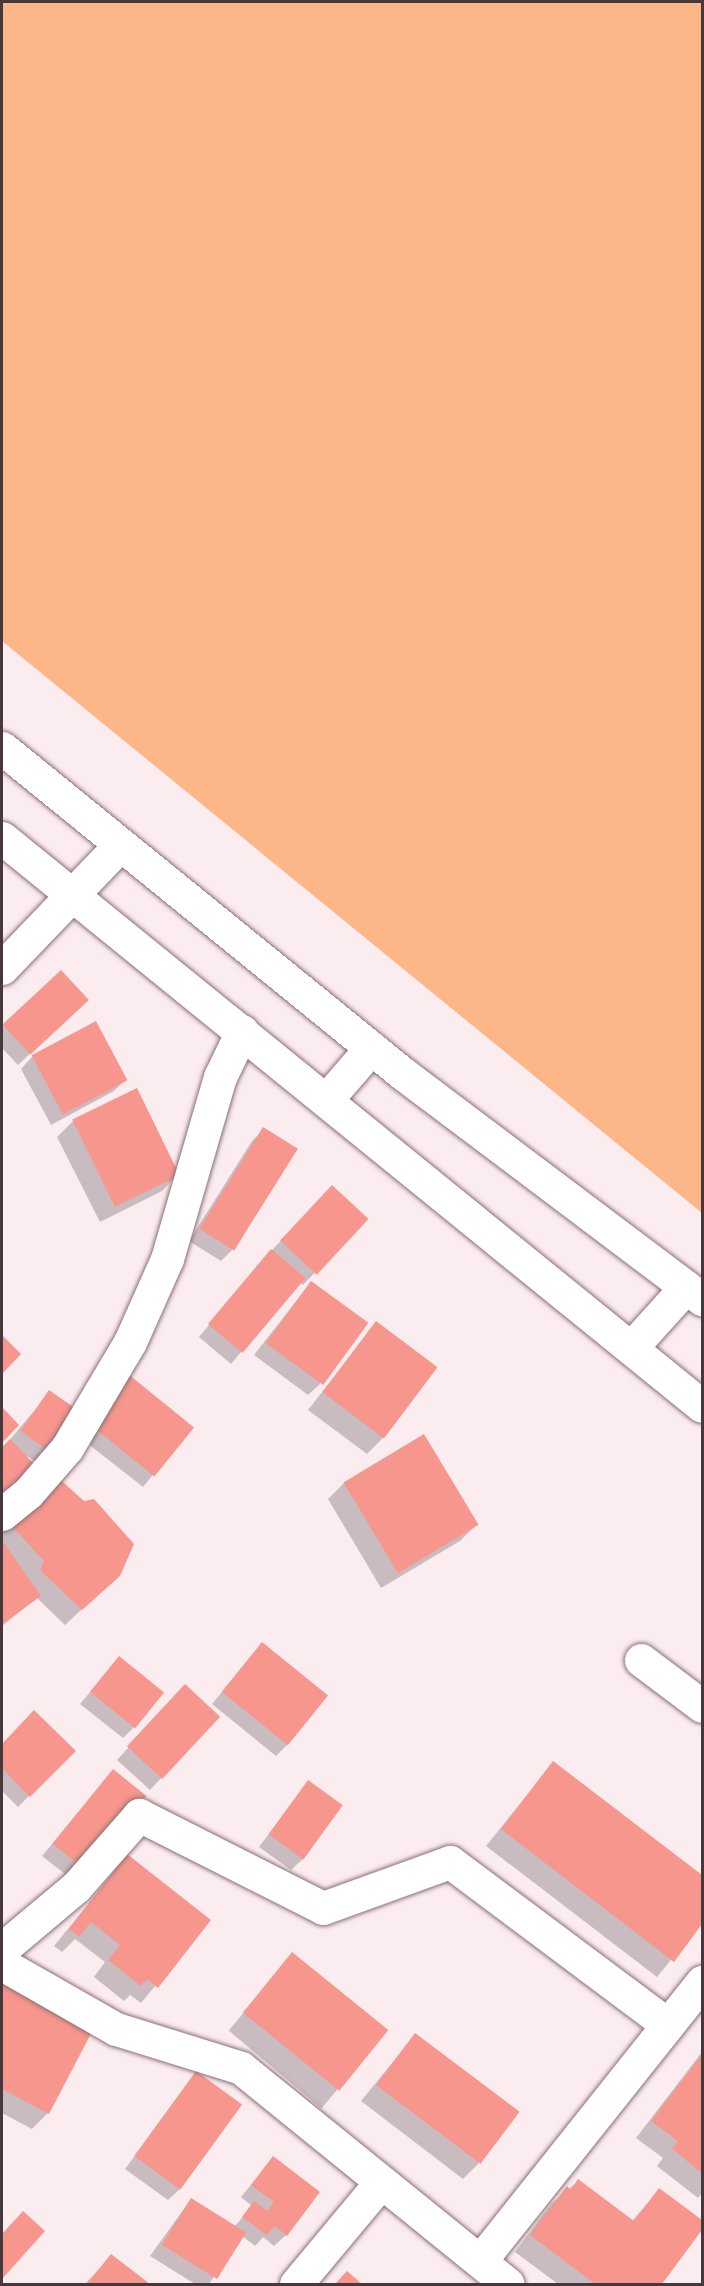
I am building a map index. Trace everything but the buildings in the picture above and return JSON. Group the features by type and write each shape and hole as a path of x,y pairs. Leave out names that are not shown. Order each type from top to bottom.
{"street":[{"path":"2,748 402,1074 694,1293 631,1348"},
{"path":"2,838 702,1406"},
{"path":"2,968 120,844"},
{"path":"2,1514 28,1493 67,1448 130,1342 167,1259 220,1077 242,1031"},
{"path":"326,1100 371,1048"},
{"path":"641,1660 702,1706"},
{"path":"2,1949 76,1887 139,1815 323,1908 450,1862 668,2025"},
{"path":"2,1964 116,2030 241,2068 508,2284"},
{"path":"480,2261 702,1982"},
{"path":"296,2284 381,2182"}],"shaded area":[{"path":"2,2 702,2 702,1213 2,641"}]}
